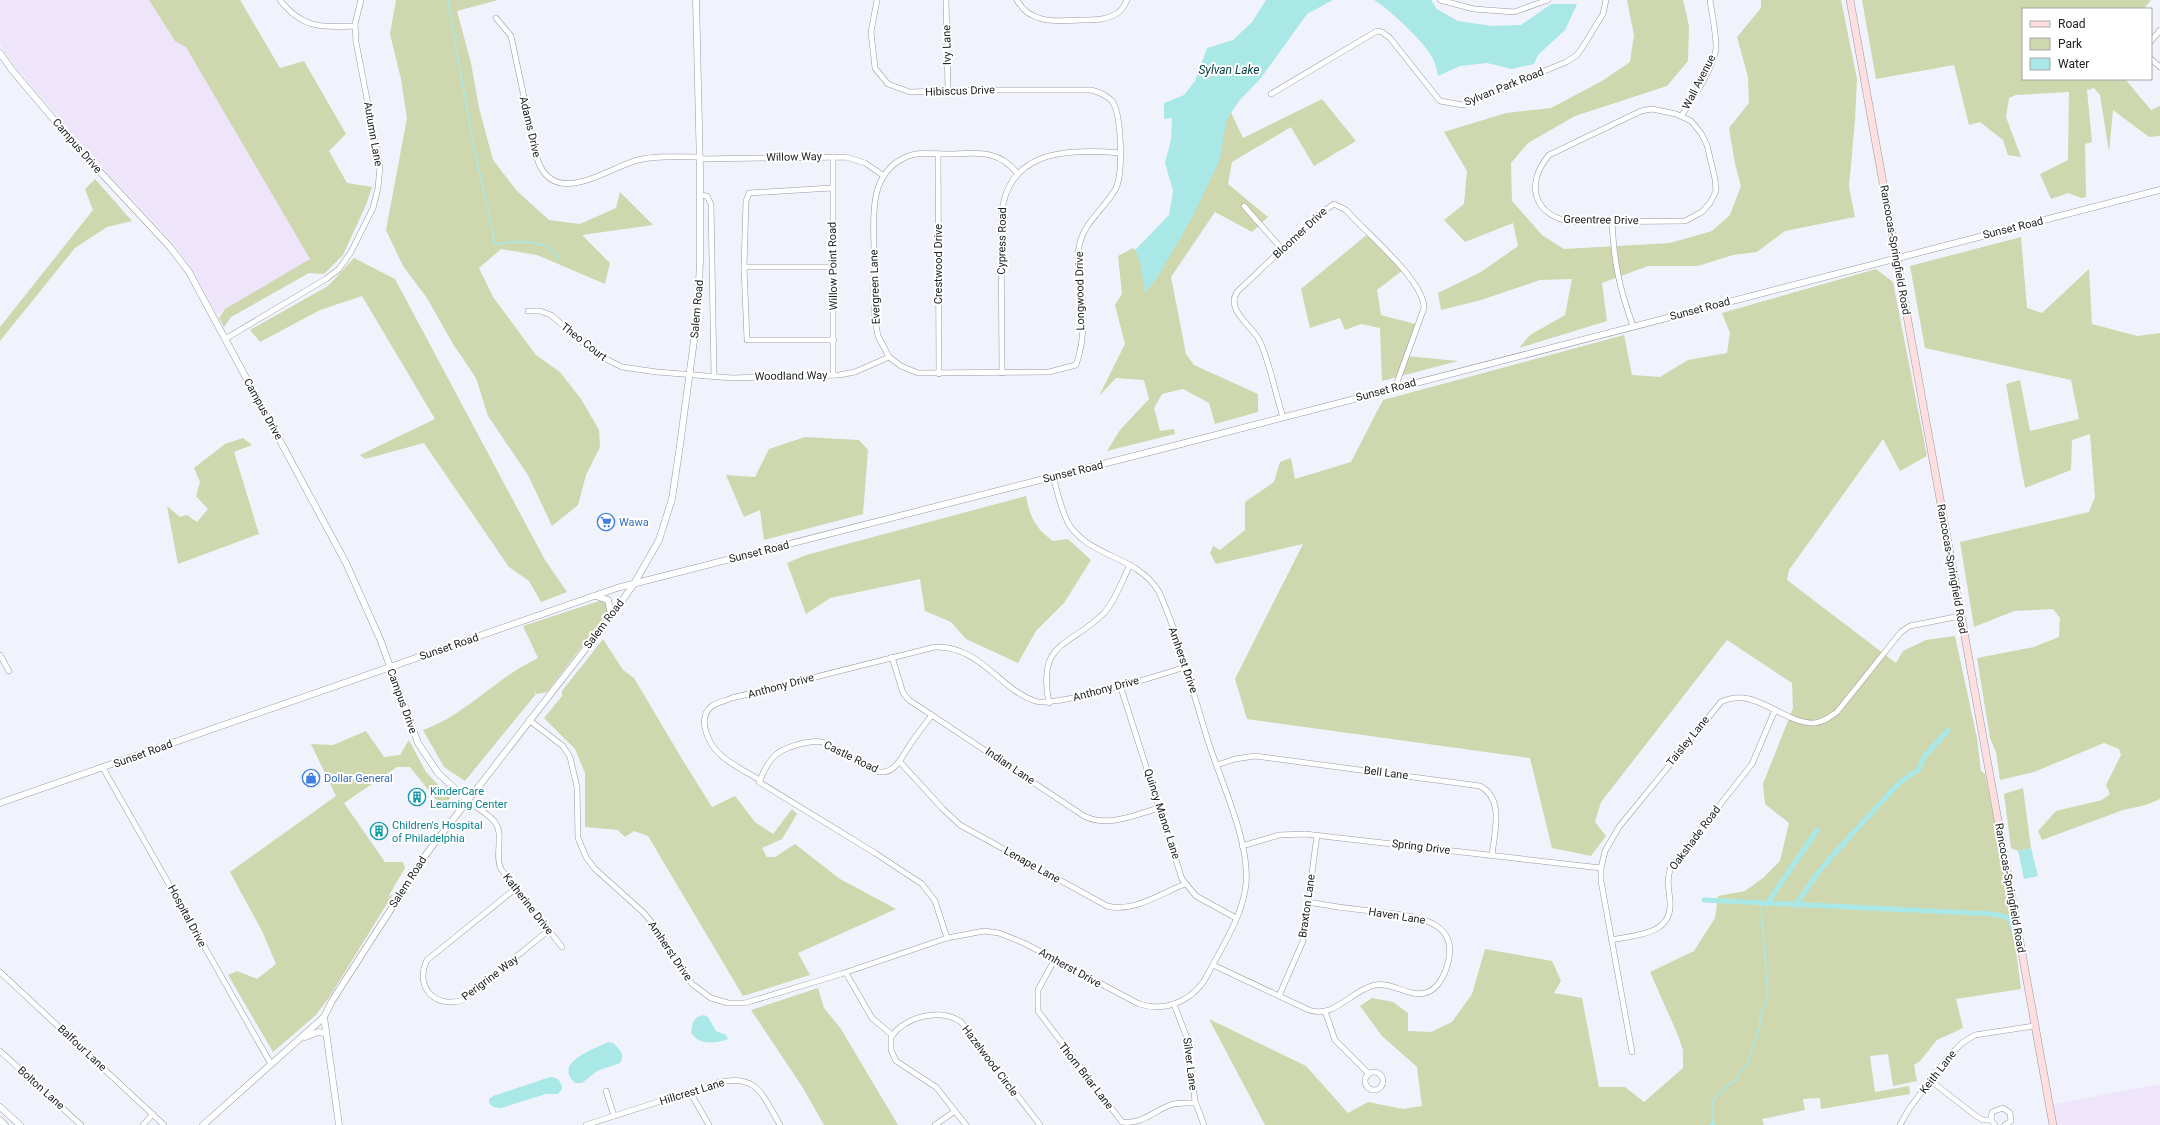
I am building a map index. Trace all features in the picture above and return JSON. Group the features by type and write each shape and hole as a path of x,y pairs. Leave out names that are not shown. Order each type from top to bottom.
{"main road":[{"name":"Rancocas-Springfield Road","path":"1850,0 1898,257 1960,616 1977,694 2034,1026 2053,1125"}],"street":[{"path":"280,0 291,13 307,23 323,27 356,26"},
{"name":"Autumn Lane","path":"225,339 334,273 351,252 373,208 378,188 380,166 359,58 356,26 361,0"},
{"name":"Salem Road","path":"203,1125 324,1017 412,874 466,800 611,616 634,584 659,540 670,506 699,293 700,158 696,0"},
{"name":"Hibiscus Drive","path":"877,0 871,32 875,68 888,84 910,92 948,90 1084,89 1102,94 1111,101 1115,107"},
{"name":"Ivy Lane","path":"946,0 948,90"},
{"path":"1017,0 1022,8 1033,16 1046,20 1062,21 1106,18 1119,12 1127,0"},
{"path":"1440,0 1474,9 1514,12 1548,0"},
{"name":"Sylvan Park Road","path":"1271,94 1377,31 1382,32 1390,38 1440,102 1463,105 1566,62 1576,56 1603,14 1606,0"},
{"name":"Wall Avenue","path":"1681,116 1696,93 1715,55 1716,46 1710,0"},
{"name":"Adams Drive","path":"496,18 511,36 537,158 545,174 559,182 570,184 587,180 639,160 700,158"},
{"path":"2152,40 2160,30"},
{"name":"Campus Drive","path":"0,53 12,70 96,169 176,254 189,272 341,553 376,630 412,730 426,757 448,784 466,800"},
{"path":"2152,60 2160,67"},
{"name":"Longwood Drive","path":"1002,373 1049,372 1077,364 1083,321 1078,263 1080,240 1090,221 1107,202 1116,188 1120,173 1118,123 1115,107"},
{"name":"Greentree Drive","path":"1652,109 1681,116 1693,123 1707,145 1716,190 1710,203 1702,212 1685,221 1574,222 1552,216 1539,204 1534,185 1541,165 1556,150 1641,111 1652,109"},
{"name":"Cypress Road","path":"1002,373 1001,216 1005,194 1018,174 1038,158 1060,153 1120,153"},
{"name":"Evergreen Lane","path":"889,357 877,331 874,303 873,208 877,190 884,176 894,165 904,158 916,154 988,154 1003,159 1018,174"},
{"name":"Crestwood Drive","path":"938,154 939,374"},
{"name":"Willow Way","path":"700,158 833,156 862,161 884,176"},
{"name":"Willow Point Road","path":"833,156 833,375"},
{"path":"832,188 749,193 746,202 744,267 747,340 834,340"},
{"name":"Sunset Road","path":"0,803 390,668 592,596 634,584 2160,190"},
{"path":"700,195 707,196 711,204 714,376"},
{"name":"Bloomer Drive","path":"1283,417 1261,344 1235,310 1232,302 1237,292 1320,214 1334,204 1346,210 1401,267 1421,293 1424,308 1395,388"},
{"path":"1244,206 1282,249"},
{"path":"1612,222 1615,264 1621,293 1633,326"},
{"path":"744,267 833,267"},
{"name":"Theo Court","path":"528,311 540,311 551,314 596,354 616,365 638,370 689,373"},
{"path":"889,357 909,371 939,374 1002,373"},
{"name":"Woodland Way","path":"689,373 714,376 833,375 855,372 889,357"},
{"name":"Amherst Drive","path":"530,720 563,746 570,757 577,787 578,838 583,853 595,869 651,921 688,980 696,988 711,998 739,1004 846,973 947,938 971,932 996,932 1013,938 1055,959 1139,1004 1158,1007 1183,1001 1195,992 1205,980 1244,899 1246,867 1242,846 1185,667 1159,592 1147,576 1087,542 1073,530 1062,507 1053,476"},
{"path":"1049,703 1047,670 1052,655 1058,647 1104,613 1110,605 1130,565"},
{"path":"592,596 600,596 608,600 611,605 611,616"},
{"name":"Taisley Lane","path":"1632,1052 1602,893 1601,868 1605,851 1619,828 1721,702 1729,698 1746,698 1804,722 1816,723 1827,720 1837,712 1900,632 1910,626 1960,616"},
{"name":"Anthony Drive","path":"947,938 933,897 922,884 759,782 760,780 729,762 717,751 707,734 704,724 705,715 712,706 732,698 931,648 955,649 978,660 1030,699 1038,702 1049,703 1185,667"},
{"path":"0,655 9,671"},
{"name":"Indian Lane","path":"892,657 905,697 1093,820 1108,822 1159,808"},
{"name":"Quincy Manor Lane","path":"1120,685 1185,884 1199,898 1236,918"},
{"name":"Oakshade Road","path":"1611,940 1650,933 1666,922 1670,910 1667,884 1671,867 1752,764 1776,710"},
{"name":"Castle Road","path":"760,780 770,760 778,751 817,741 830,745 877,772 888,771 900,762 932,715"},
{"name":"Bell Lane","path":"1216,765 1235,758 1255,756 1480,786 1490,793 1496,807 1492,856"},
{"name":"Lenape Lane","path":"900,762 945,812 960,825 1107,906 1118,908 1129,906 1185,884"},
{"name":"Hospital Drive","path":"103,768 167,878 203,945 271,1064"},
{"name":"Katherine Drive","path":"466,800 495,822 498,832 498,864 514,889 562,947"},
{"name":"Spring Drive","path":"1242,846 1289,834 1317,835 1601,868"},
{"name":"Braxton Lane","path":"1279,996 1302,944 1317,835"},
{"name":"Perigrine Way","path":"514,889 427,960 423,974 428,990 432,996 445,1003 463,1000 549,930"},
{"name":"Haven Lane","path":"1308,902 1426,919 1443,932 1450,948 1449,961 1442,977 1432,990 1416,993 1387,985 1374,985 1336,1007 1325,1011"},
{"name":"Thorn Briar Lane","path":"1055,959 1038,990 1038,1011 1122,1122 1129,1124 1137,1123 1165,1107 1176,1103 1195,1104"},
{"path":"1213,965 1309,1010 1325,1011 1335,1040 1369,1074"},
{"name":"Balfour Lane","path":"0,972 164,1125"},
{"path":"846,973 872,1018 892,1035 891,1050 896,1062 936,1087 966,1125"},
{"name":"Silver Lane","path":"1174,1004 1187,1038 1195,1104 1204,1125"},
{"name":"Hazelwood Circle","path":"892,1035 904,1024 932,1015 943,1014 955,1018 965,1027 1040,1125"},
{"path":"324,1017 325,1033 339,1125"},
{"name":"Keith Lane","path":"1900,1125 1909,1109 1954,1050 1966,1040 1975,1035 2034,1026"},
{"path":"294,1044 309,1034 318,1032 325,1033"},
{"name":"Bolton Lane","path":"0,1051 81,1125"},
{"name":"Hillcrest Lane","path":"586,1125 730,1080 742,1080 756,1089 780,1125"},
{"path":"1931,1081 1976,1116 1983,1120 1991,1120"},
{"path":"606,1091 614,1116"},
{"path":"690,1092 709,1125"},
{"path":"0,1107 20,1125"},
{"path":"1995,1125 1991,1120 1992,1112 1995,1110 2006,1110 2010,1113 2011,1121 2006,1125"},
{"path":"935,1125 955,1111"},
{"path":"143,1125 153,1114"},
{"path":"0,1120 5,1125"}],"shaded area":[{"path":"0,0 159,0 311,259 217,315 195,274 175,245 96,161 17,69 2,48 0,44"},
{"path":"2160,1084 2160,1125 2053,1125 2049,1105"}],"green space":[{"path":"149,0 240,0 280,68 304,61 346,134 329,151 347,183 372,187 366,205 343,255 324,274 309,273 231,317 224,327 219,318 225,309 310,259 186,47 175,41"},
{"path":"396,0 498,0 457,11 471,63 479,108 493,160 517,191 549,220 580,224 616,208 620,192 653,225 582,235 610,263 605,284 537,255 501,249 479,268 493,297 536,355 560,372 581,399 599,430 600,447 586,475 578,505 552,526 528,475 488,416 476,378 453,344 427,298 403,266 386,230 407,118 401,79 390,34"},
{"path":"1627,0 1683,0 1689,26 1688,61 1667,86 1575,116 1528,143 1511,163 1512,201 1542,235 1564,249 1670,243 1712,231 1730,215 1741,186 1735,164 1729,128 1749,103 1748,77 1737,37 1761,8 1761,0 1841,0 1857,79 1849,187 1855,217 1785,231 1757,252 1733,255 1698,266 1648,266 1602,283 1607,321 1519,348 1530,335 1565,315 1572,279 1540,280 1481,300 1441,310 1438,293 1481,272 1518,246 1513,223 1465,242 1444,220 1464,204 1467,171 1444,132 1506,113 1551,108 1602,81 1630,62 1634,35"},
{"path":"1862,0 2151,0 2145,8 2022,8 2022,80 2126,80 2151,110 2160,106 2160,136 2149,137 2113,110 2109,152 2100,95 2094,88 2087,90 2092,142 2085,144 2086,197 2081,198 2068,193 2051,199 2040,174 2068,160 2069,92 2016,95 2009,98 2006,117 2021,157 2008,155 2003,140 1980,122 1969,125 1954,65 1876,79"},
{"path":"1322,99 1356,141 1314,166 1291,127 1232,162 1228,184 1268,217 1252,232 1215,212 1171,277 1186,354 1194,365 1258,394 1258,412 1215,424 1209,403 1183,389 1162,394 1154,408 1160,431 1174,429 1175,434 1107,451 1120,430 1149,399 1144,380 1116,378 1099,396 1125,344 1115,305 1122,294 1118,256 1133,248 1154,270 1229,108 1243,138"},
{"path":"95,179 132,221 107,227 75,248 0,341 0,327 93,210 85,189"},
{"path":"1369,233 1403,270 1377,290 1381,315 1419,325 1406,356 1458,361 1382,381 1380,328 1361,324 1345,330 1340,318 1310,328 1301,289"},
{"path":"2021,237 2027,308 2042,313 2089,269 2092,324 2137,336 2160,333 2160,799 2146,805 2123,810 2042,840 2038,831 2056,811 2102,800 2110,794 2106,785 2121,755 2119,749 2104,743 2034,772 2000,780 1996,752 1990,738 1977,658 2034,647 2059,637 2060,618 2053,609 2014,611 1974,627 1960,542 2089,512 2095,497 2090,434 2072,440 2071,470 2025,488 2006,384 2020,380 2030,431 2079,419 2071,380 1925,348 1910,266"},
{"path":"354,258 395,279 545,560 567,592 541,602 529,581 509,567 424,443 365,459 360,455 435,419 362,296 320,310 260,342 250,330 328,286"},
{"path":"1876,269 1893,282 1927,456 1900,471 1883,439 1789,570 1787,580 1896,663 1903,651 1926,640 1955,636 1977,738 1981,771 1985,774 1996,827 2010,908 2021,989 1956,999 1963,1028 1937,1040 1920,1061 1914,1065 1917,1081 1893,1086 1888,1054 1870,1056 1875,1092 1909,1086 1910,1094 1821,1109 1820,1098 1803,1099 1805,1110 1762,1119 1764,1125 1265,1125 1209,1019 1306,1066 1348,1113 1368,1102 1403,1109 1422,1106 1417,1067 1382,1036 1360,1006 1372,998 1393,1002 1408,1013 1408,1031 1431,1032 1452,1022 1472,994 1485,949 1552,961 1561,981 1554,993 1582,998 1599,1087 1625,1087 1644,1102 1683,1068 1683,1050 1650,972 1694,951 1715,918 1718,896 1745,891 1763,878 1780,861 1789,823 1765,804 1763,784 1793,708 1792,683 1727,640 1601,802 1595,822 1606,836 1591,856 1552,848 1530,758 1247,719 1235,679 1303,544 1216,564 1210,553 1213,546 1220,550 1245,530 1245,502 1274,482 1280,462 1291,458 1295,479 1351,462 1383,400 1624,335 1632,375 1660,377 1688,360 1727,353 1730,333 1722,313"},
{"path":"805,437 859,440 868,450 863,514 764,540 760,510 744,517 726,475 755,477 769,449"},
{"path":"243,438 252,445 234,452 259,534 178,564 167,506 180,517 187,515 197,522 208,509 196,496 200,482 194,468 225,444"},
{"path":"1026,496 1029,510 1034,522 1047,536 1053,541 1068,539 1091,560 1064,603 1036,631 1018,663 966,639 951,622 925,611 920,579 830,598 806,614 787,563 806,555"},
{"path":"602,600 606,604 609,611 547,692 537,694 533,689 536,694 465,781 444,767 423,730 453,715 509,675 538,658 523,626"},
{"path":"603,639 623,670 634,678 712,807 735,796 755,822 773,834 792,809 797,814 782,839 762,848 767,857 775,857 795,844 840,879 896,909 798,953 810,975 743,996 648,836 634,831 625,837 618,830 585,827 585,773 575,749 544,718 562,696 562,691"},
{"path":"366,731 384,757 400,755 409,740 426,772 450,797 445,811 410,767 397,767 344,803 385,862 403,862 405,868 388,897 393,894 330,996 316,1015 273,1052 228,975 237,971 257,979 276,964 262,931 230,872 336,796 311,744 333,745"},
{"path":"2023,788 2031,848 2018,851 2011,848 2004,794"},
{"path":"818,988 824,1008 841,1029 898,1125 824,1125 803,1088 751,1010"}],"water":[{"name":"Sylvan Lake","path":"1266,0 1333,0 1307,14 1261,78 1239,101 1226,121 1220,159 1192,218 1157,278 1145,293 1140,262 1135,250 1169,215 1173,191 1165,163 1171,140 1172,118 1164,119 1164,103 1184,95 1195,81 1207,48 1233,40 1252,22"},
{"path":"1374,0 1431,0 1437,9 1458,21 1492,26 1521,25 1551,4 1577,4 1565,30 1538,55 1534,64 1511,69 1487,63 1460,66 1438,76 1431,54 1417,37 1398,19"},
{"path":"2031,848 2038,876 2024,879 2018,851"},
{"path":"704,1015 708,1017 716,1031 726,1035 728,1039 718,1042 707,1042 694,1036 691,1032 693,1022 697,1017"},
{"path":"608,1042 613,1043 621,1052 622,1060 620,1063 597,1071 582,1083 575,1083 569,1076 569,1069 572,1063 585,1053"},
{"path":"550,1077 557,1079 561,1084 562,1089 558,1094 546,1094 501,1108 493,1107 489,1103 489,1099 493,1096"}],"waterway":[{"path":"448,0 472,138 495,244 522,242 539,244 553,252 559,259"},
{"path":"1795,906 1817,874 1832,856 1900,782 1918,770 1924,757 1948,730"},
{"path":"1767,904 1817,830"},
{"path":"1704,900 1993,914 2009,918 2014,932"},
{"path":"1713,1124 1713,1100 1730,1083 1735,1081 1740,1072 1748,1064 1760,1025 1760,1016 1768,998 1761,904"}],"place":[{"name":"Wawa","path":"606,522"},
{"name":"Dollar General","path":"311,778"},
{"name":"KinderCare Learning Center","path":"417,797"},
{"name":"Children's Hospital of Philadelphia","path":"379,831"}]}
